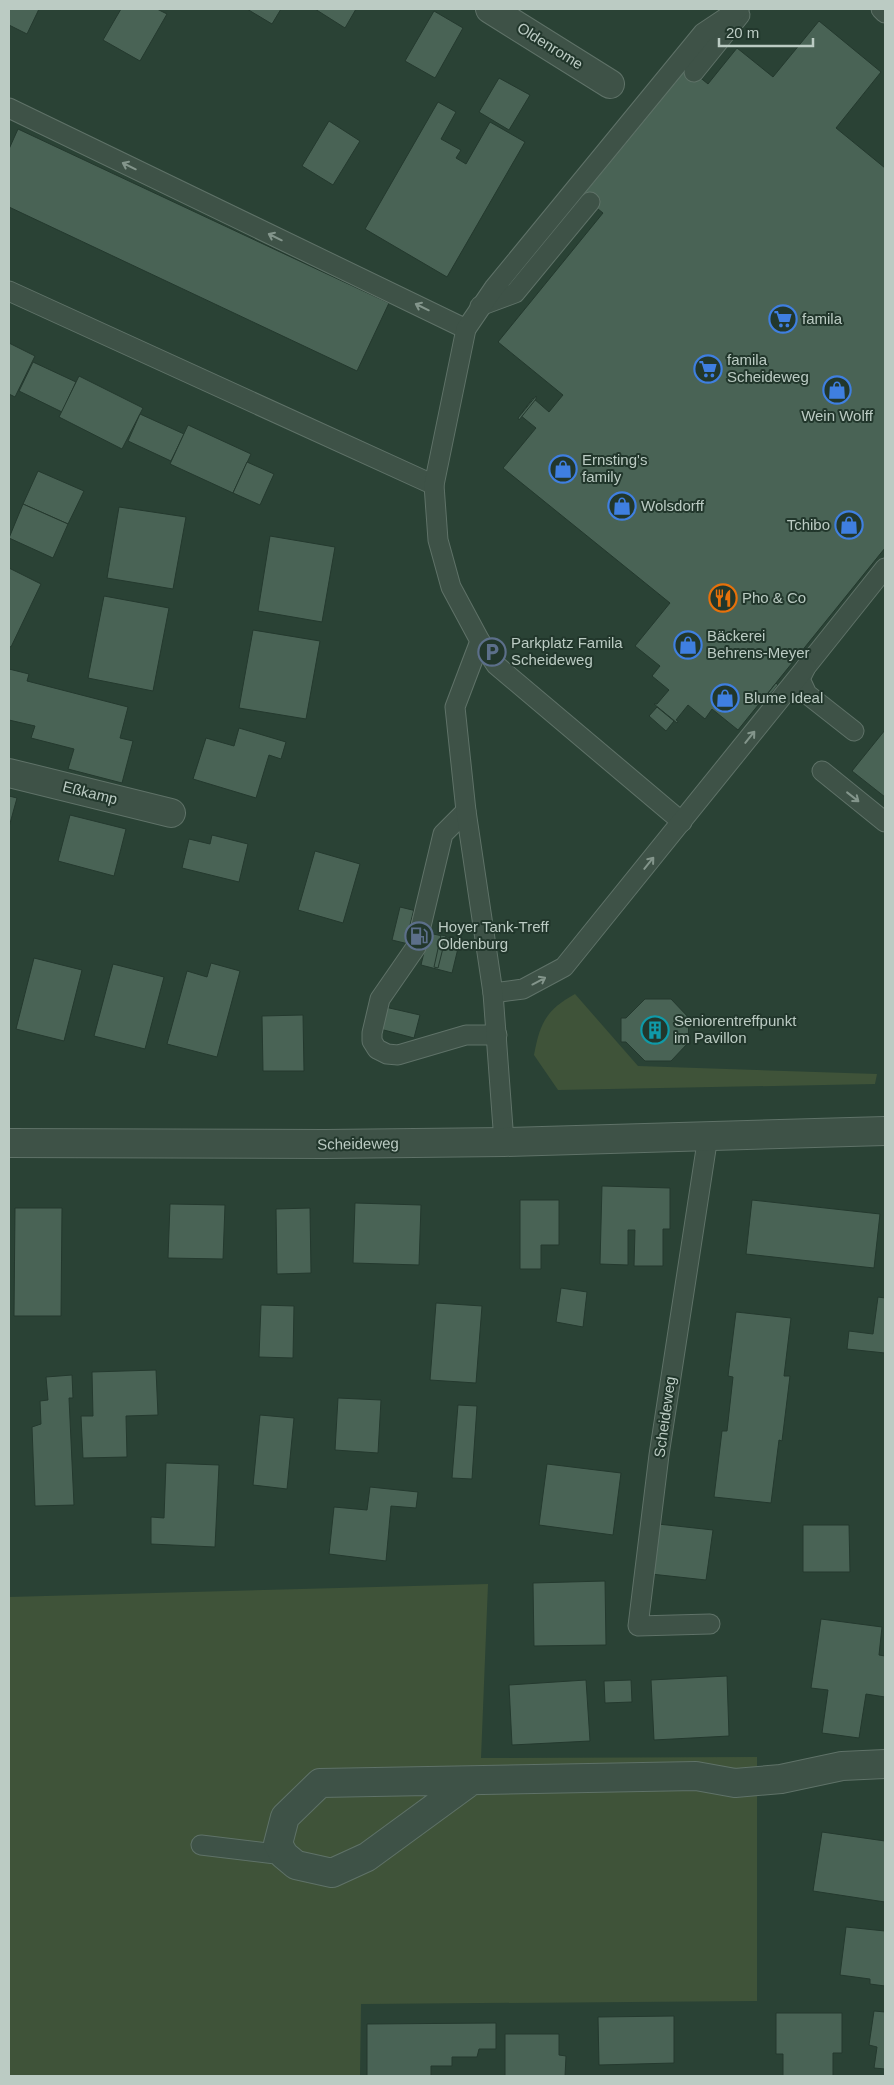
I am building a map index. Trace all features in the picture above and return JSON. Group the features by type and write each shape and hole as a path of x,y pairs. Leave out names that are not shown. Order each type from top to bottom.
{"street":[{"name":"Oldenrome","path":"490,9 610,84"},
{"name":"Eßkamp","path":"9,773 171,813"},
{"name":"Scheideweg","path":"9,1143 325,1144 504,1142 885,1131"},
{"path":"471,1781 368,1857 332,1873 296,1865 284,1855 278,1844 285,1817 320,1783 696,1776 735,1783 781,1779 842,1766 885,1764"}],"lane":[{"path":"682,822 496,665 480,641 450,587 438,540 434,485 466,328 480,306 703,33 739,9"},
{"path":"694,72 745,9"},
{"path":"881,9 885,13"},
{"path":"9,108 466,328"},
{"path":"480,306 514,293 590,202"},
{"path":"9,291 434,485"},
{"path":"493,994 523,989 564,968 885,568"},
{"path":"480,641 455,707 466,811 493,994 504,1142"},
{"path":"806,667 800,679 806,694 854,730"},
{"path":"822,771 885,822"},
{"path":"466,811 443,834 416,947 380,999 372,1041 377,1049 387,1054 398,1055 466,1034 497,1035"},
{"name":"Scheideweg","path":"708,1136 659,1455 638,1626 710,1624"},
{"path":"201,1845 284,1855"}],"green space":[{"path":"575,994 638,1066 877,1074 875,1084 558,1090 534,1055 539,1034 546,1018 557,1006"},
{"path":"488,1584 481,1758 757,1757 757,2001 361,2004 360,2076 9,2076 9,1597"}],"building":[{"path":"9,9 39,9 27,34 9,25"},
{"path":"121,9 157,9 167,14 140,61 103,40"},
{"path":"247,9 281,9 272,24"},
{"path":"315,9 356,9 345,28"},
{"path":"434,11 463,28 435,78 405,61"},
{"name":"famila Scheideweg","path":"819,21 881,72 836,128 885,168 885,548 738,730 712,709 705,719 688,705 676,720 678,721 677,723 654,704 657,704 669,690 652,676 660,666 635,646 670,603 503,468 536,428 520,415 533,398 549,412 563,395 498,342 603,213 582,196 687,67 708,84 737,48 773,77"},
{"path":"499,78 530,95 509,130 479,112"},
{"path":"438,102 456,112 441,139 461,150 456,158 466,164 490,122 525,142 447,277 365,229"},
{"path":"329,121 360,141 333,185 302,166"},
{"path":"18,129 389,303 357,371 9,207 9,149"},
{"path":"9,343 35,356 15,397 9,394"},
{"path":"33,362 76,382 62,412 19,391"},
{"path":"79,376 143,408 122,449 59,417"},
{"path":"536,396 536,399 519,420 518,418"},
{"path":"140,414 184,434 171,461 128,441"},
{"path":"188,425 251,454 233,493 170,464"},
{"path":"247,462 274,474 260,505 233,493"},
{"path":"38,471 84,491 68,524 23,504"},
{"path":"23,504 68,524 53,558 9,538"},
{"path":"119,507 186,517 173,589 107,578"},
{"path":"270,536 335,547 322,622 258,611"},
{"path":"9,568 41,584 11,647 9,646"},
{"path":"104,596 169,608 153,691 88,678"},
{"path":"253,630 320,641 306,719 239,708"},
{"path":"9,669 29,674 27,681 128,707 120,738 133,741 122,783 68,769 74,749 31,738 35,726 9,720"},
{"path":"776,683 778,685 766,700 765,697"},
{"path":"657,707 674,721 666,731 649,716"},
{"path":"239,728 286,742 281,759 269,755 256,798 193,779 206,738 234,746"},
{"path":"885,730 885,797 852,771"},
{"path":"9,796 17,798 9,827"},
{"path":"70,815 126,829 114,876 58,861"},
{"path":"212,835 248,844 239,882 182,868 189,839 210,844"},
{"path":"315,851 360,864 343,923 298,910"},
{"name":"Hoyer Tank-Treff Oldenburg","path":"400,907 433,915 429,933 460,940 452,973 421,965 425,948 392,940"},
{"path":"414,909 419,910 411,943 406,941"},
{"path":"441,935 446,936 438,968 434,967"},
{"path":"34,958 82,970 64,1041 16,1029"},
{"path":"211,963 240,971 217,1057 167,1044 187,971 207,977"},
{"path":"113,964 164,977 145,1049 94,1036"},
{"name":"Seniorentreffpunkt im Pavillon","path":"645,999 671,999 689,1018 688,1043 671,1061 645,1061 626,1042 621,1042 621,1018 626,1018"},
{"path":"385,1007 420,1015 414,1038 380,1029"},
{"path":"303,1015 304,1071 263,1071 262,1016"},
{"path":"602,1186 670,1188 670,1229 663,1229 663,1266 634,1266 635,1230 628,1230 628,1265 600,1264"},
{"path":"520,1200 559,1200 559,1245 541,1245 541,1269 520,1269"},
{"path":"752,1200 880,1214 874,1268 746,1254"},
{"path":"355,1203 421,1205 419,1265 353,1263"},
{"path":"170,1204 225,1205 223,1259 168,1258"},
{"path":"15,1208 62,1208 61,1316 14,1316"},
{"path":"310,1208 311,1273 277,1274 276,1209"},
{"path":"561,1288 587,1292 583,1327 556,1322"},
{"path":"878,1297 885,1298 885,1353 847,1349 849,1331 873,1334"},
{"path":"436,1303 482,1306 476,1383 430,1380"},
{"path":"261,1305 294,1306 293,1358 259,1357"},
{"path":"736,1312 791,1318 784,1376 790,1376 782,1441 779,1440 771,1503 714,1497 722,1431 727,1431 733,1377 728,1376"},
{"path":"156,1370 158,1415 126,1416 127,1457 83,1458 81,1416 93,1416 92,1372"},
{"path":"72,1375 73,1398 69,1398 74,1505 35,1506 32,1427 41,1424 40,1401 48,1400 46,1377"},
{"path":"338,1398 381,1400 378,1453 335,1450"},
{"path":"458,1405 477,1406 472,1479 452,1478"},
{"path":"260,1415 294,1418 287,1489 253,1485"},
{"path":"166,1463 219,1465 215,1547 151,1544 151,1517 164,1518"},
{"path":"547,1464 621,1473 613,1535 539,1525"},
{"path":"370,1487 418,1492 416,1508 391,1506 386,1561 329,1554 334,1507 367,1510"},
{"path":"658,1524 713,1530 706,1580 651,1574"},
{"path":"803,1525 849,1525 850,1572 803,1572"},
{"path":"605,1581 606,1645 534,1646 533,1583"},
{"path":"821,1619 882,1627 879,1655 885,1656 885,1697 866,1694 859,1738 822,1733 828,1690 811,1688"},
{"path":"727,1676 729,1736 654,1740 651,1680"},
{"path":"586,1680 590,1741 512,1745 509,1685"},
{"path":"631,1680 632,1702 605,1703 604,1681"},
{"path":"822,1832 885,1841 885,1902 813,1891"},
{"path":"846,1927 885,1931 885,1986 870,1984 870,1979 840,1975"},
{"path":"874,2011 885,2012 885,2069 874,2068 877,2047 869,2045"},
{"path":"776,2013 842,2013 842,2053 833,2053 833,2076 783,2076 783,2054 776,2054"},
{"path":"674,2016 674,2063 599,2065 598,2017"},
{"path":"496,2023 496,2049 479,2049 477,2057 452,2057 452,2066 431,2066 431,2076 367,2076 367,2024"},
{"path":"505,2034 559,2034 559,2055 566,2056 565,2076 505,2076"}],"place":[{"name":"famila","path":"783,319"},
{"name":"famila Scheideweg","path":"708,369"},
{"name":"Wein Wolff","path":"837,390"},
{"name":"Ernsting's family","path":"563,469"},
{"name":"Wolsdorff","path":"622,506"},
{"name":"Tchibo","path":"849,525"},
{"name":"Pho & Co","path":"723,598"},
{"name":"Bäckerei Behrens-Meyer","path":"688,645"},
{"name":"Parkplatz Famila Scheideweg","path":"492,652"},
{"name":"Blume Ideal","path":"725,698"},
{"name":"Hoyer Tank-Treff Oldenburg","path":"419,936"},
{"name":"Seniorentreffpunkt im Pavillon","path":"655,1030"}]}
